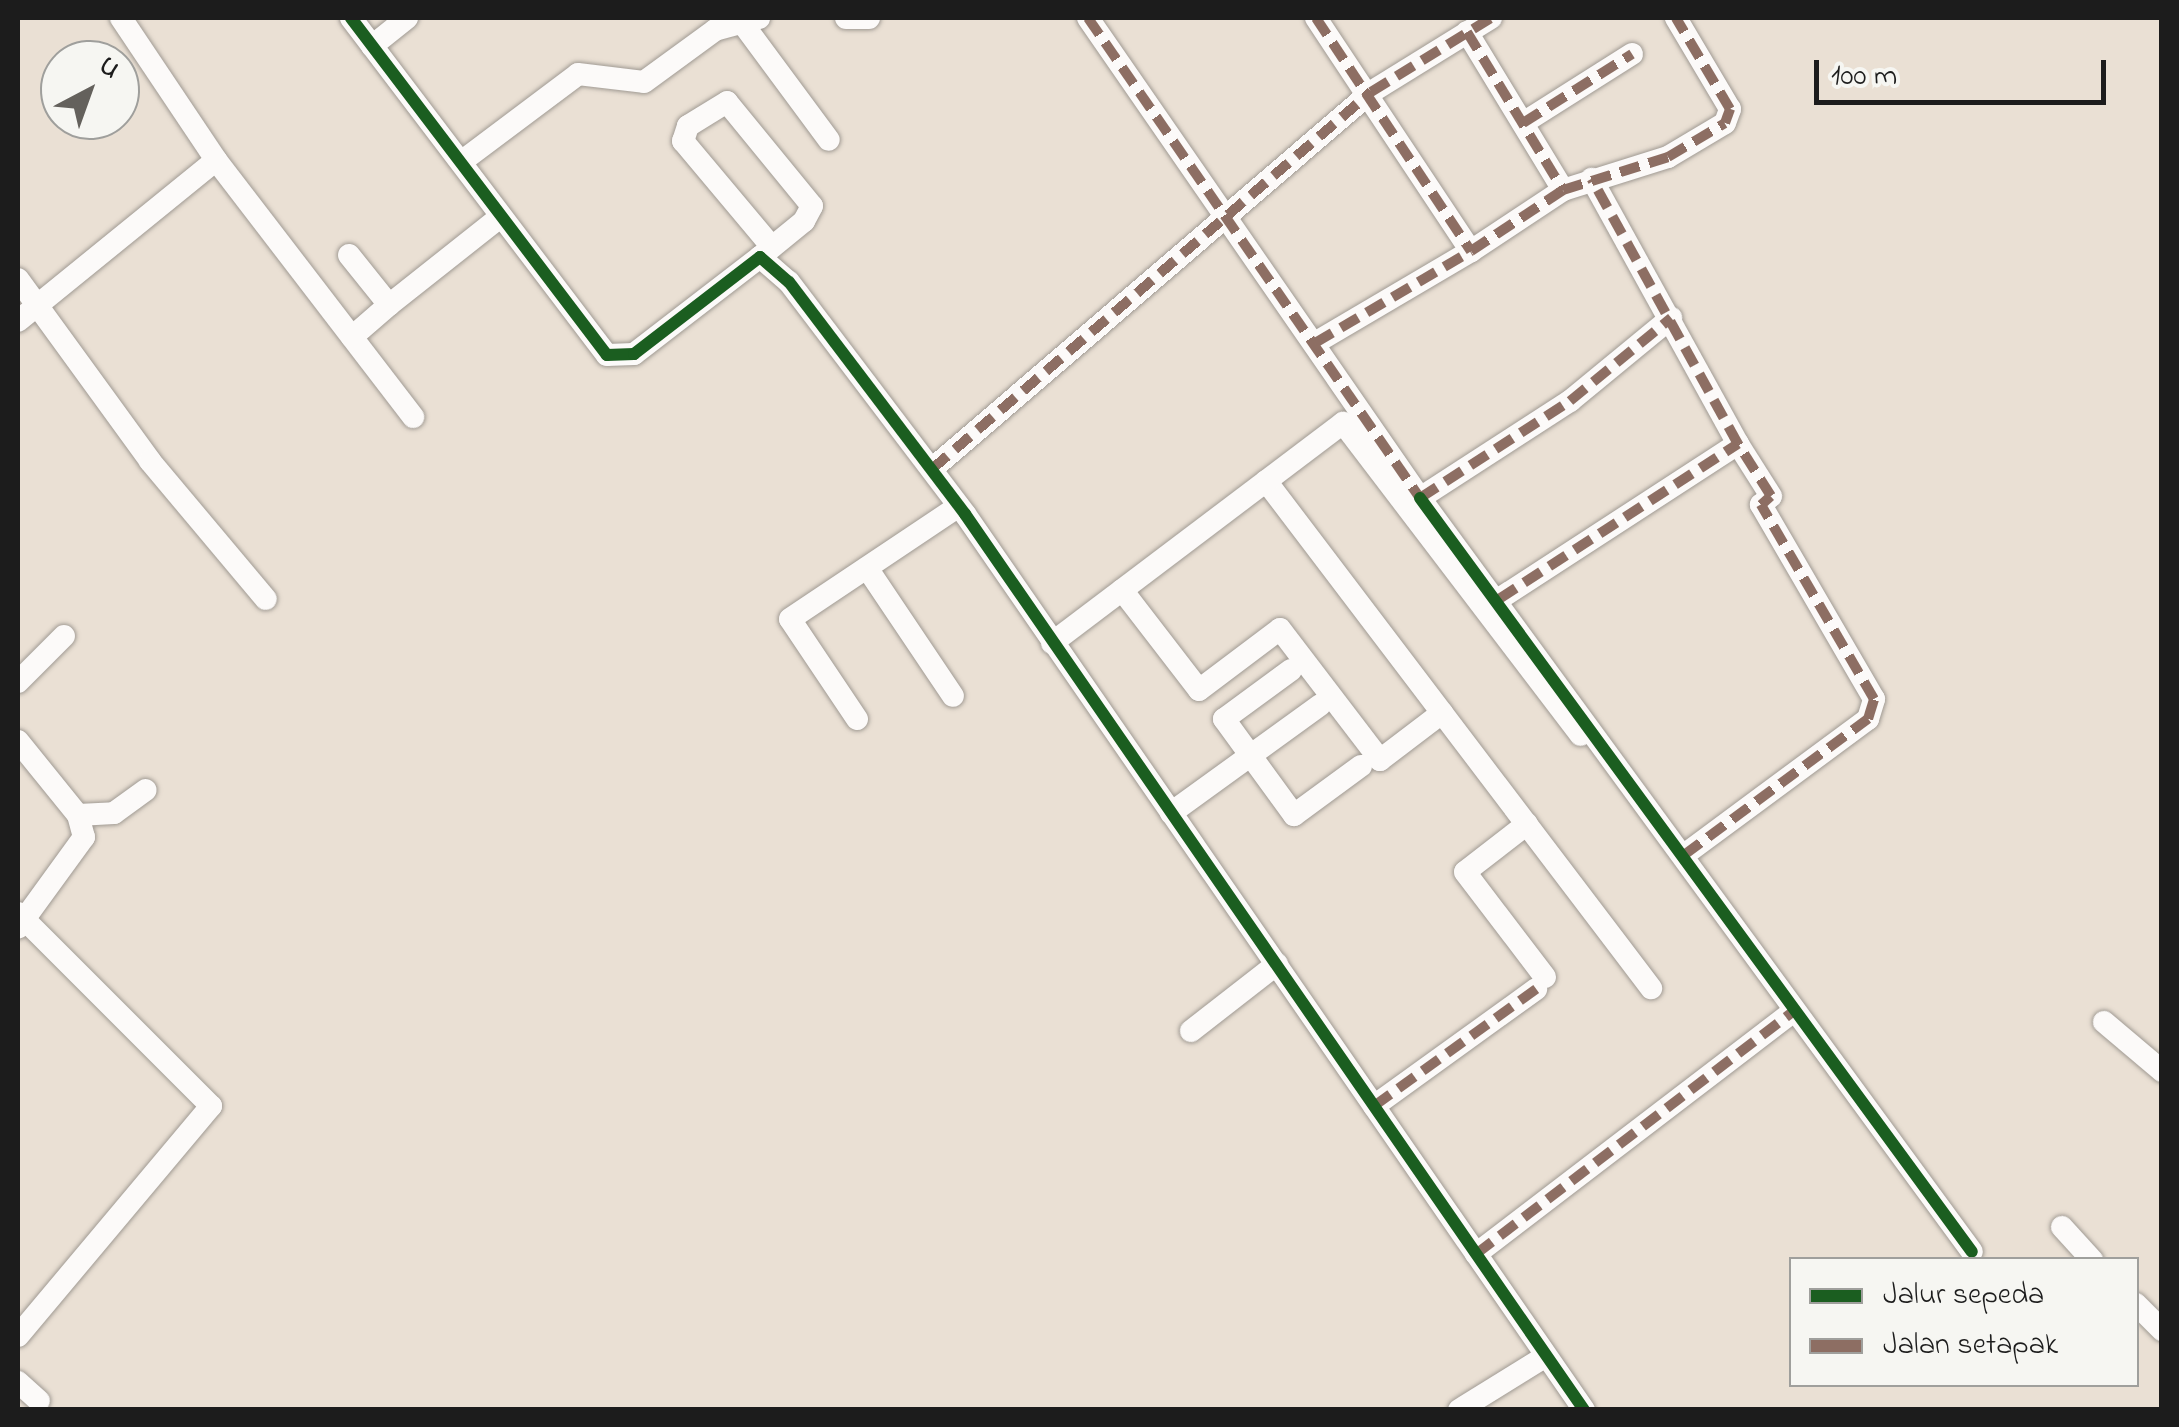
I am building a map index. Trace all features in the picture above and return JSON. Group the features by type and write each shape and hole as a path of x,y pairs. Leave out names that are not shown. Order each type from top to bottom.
{"street":[{"path":"122,18 216,160 413,417"},
{"path":"351,18 586,336 620,358 766,252 812,206 728,102 688,126 683,141 766,252 932,468 959,506 1584,1410"},
{"path":"372,46 407,18"},
{"path":"846,18 869,18"},
{"path":"1088,18 1420,498 1499,599 1792,1012 1972,1252"},
{"path":"1316,18 1371,92 1471,251"},
{"path":"932,468 1223,214 1371,92 1490,18"},
{"path":"1316,343 1471,251 1563,190 1668,157 1725,123 1730,110 1676,18"},
{"path":"461,162 578,74 644,82 715,30 753,23 829,140"},
{"path":"1467,32 1563,190"},
{"path":"1523,123 1632,54"},
{"path":"18,321 216,160"},
{"path":"1592,180 1738,444 1771,496 1761,505 1874,700 1868,719 1684,855"},
{"path":"352,337 500,217"},
{"path":"349,256 389,304"},
{"path":"18,279 266,599"},
{"path":"1420,498 1570,400 1671,318"},
{"path":"1052,643 1343,422 1646,821"},
{"path":"1499,599 1738,444"},
{"path":"1266,481 1651,988"},
{"path":"857,719 790,619 959,506"},
{"path":"867,568 953,696"},
{"path":"1122,590 1198,690 1280,628 1380,760 1442,712"},
{"path":"18,682 64,636"},
{"path":"1291,670 1224,719 1294,814 1361,766"},
{"path":"1171,813 1320,705"},
{"path":"18,741 78,815 84,836 72,865 20,921 211,1111 18,1336"},
{"path":"78,815 114,813 146,790"},
{"path":"1374,1106 1540,983 1465,872 1527,824"},
{"path":"1191,1031 1277,964"},
{"path":"1476,1254 1792,1012"},
{"path":"2104,1022 2162,1072"},
{"path":"2062,1227 2089,1257"},
{"path":"2139,1307 2162,1330"},
{"path":"1460,1410 1546,1356"},
{"path":"18,1382 39,1401"}],"marked path":[{"path":"1088,18 1420,498 1570,401 1671,318"},
{"path":"1316,18 1471,251 1563,190 1668,157 1725,123 1730,109 1676,18"},
{"path":"932,469 1371,92 1491,18"},
{"path":"1467,32 1563,190"},
{"path":"1523,123 1632,54"},
{"path":"1499,599 1738,444 1592,179"},
{"path":"1315,343 1471,251"},
{"path":"1684,855 1868,719 1874,699 1761,505 1771,496 1738,444"},
{"path":"1374,1106 1536,989"},
{"path":"1476,1254 1792,1012"}],"cycle path":[{"path":"351,18 607,355 634,354 760,257 789,282 965,514 1584,1410"},
{"path":"1420,498 1972,1252"}]}
